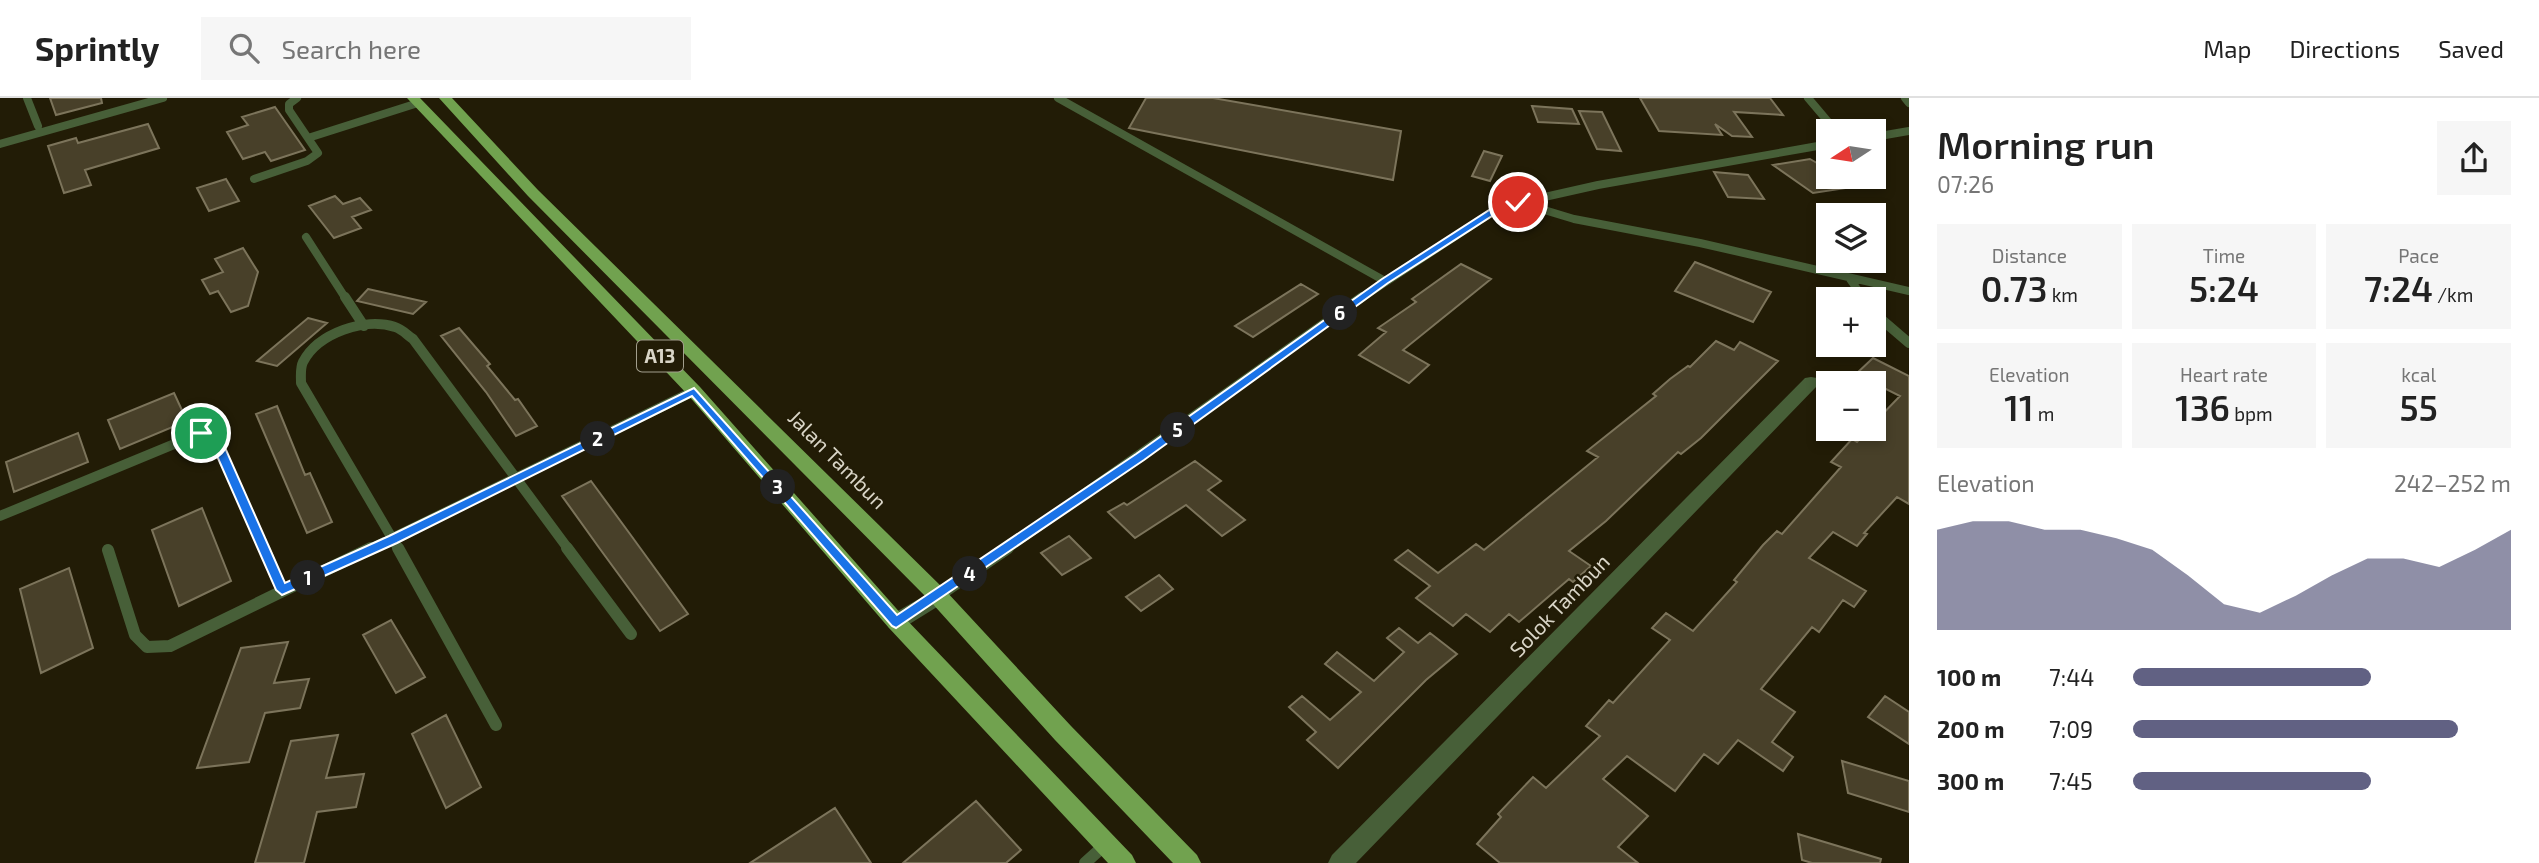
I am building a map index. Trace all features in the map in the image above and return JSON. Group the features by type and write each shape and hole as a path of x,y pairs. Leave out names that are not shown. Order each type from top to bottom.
{"main road":[{"name":"Jalan Tambun","path":"445,98 543,202 938,596 1063,733 1189,863"},
{"name":"A13","path":"416,101 694,391 896,622 1124,863"}],"street":[{"name":"Solok Tambun","path":"1340,863 1811,382"},
{"path":"896,622 938,596"}],"lane":[{"path":"27,98 38,126"},
{"path":"0,137 139,98"},
{"path":"0,144 163,98"},
{"path":"254,179 312,159 318,153 289,110 289,104 297,98"},
{"path":"1058,98 1385,281"},
{"path":"1808,98 1826,119"},
{"path":"1905,98 1909,103"},
{"path":"308,138 416,101"},
{"path":"1886,134 1909,131"},
{"path":"938,596 1140,457 1385,281 1500,207 1598,185 1816,146"},
{"path":"1518,202 1574,219 1700,243 1909,291"},
{"path":"306,237 363,326"},
{"path":"1850,279 1856,287"},
{"path":"1886,325 1909,343"},
{"path":"496,725 393,539 301,383 302,364 312,350 341,333 363,326 397,328 413,339 631,634"},
{"path":"108,550 135,635 147,647 159,648 179,643 282,590 393,539 694,391"},
{"path":"0,516 182,439 208,434 215,437 282,590"},
{"path":"1085,863 1106,844"}],"building":[{"path":"50,98 101,98 102,103 56,115"},
{"path":"1146,98 1213,98 1401,131 1393,180 1129,128"},
{"path":"1640,98 1770,98 1783,115 1734,112 1752,137 1732,136 1715,124 1722,135 1659,131"},
{"path":"1532,106 1572,109 1579,124 1538,122"},
{"path":"275,107 305,150 271,161 265,152 243,159 227,132 248,125 242,117"},
{"path":"1579,111 1602,112 1621,151 1597,149"},
{"path":"148,124 159,148 85,170 91,185 64,193 48,146 76,138 78,143"},
{"path":"1484,151 1502,156 1490,181 1472,176"},
{"path":"1810,159 1816,162 1816,189 1840,189 1813,193 1773,165"},
{"path":"1714,172 1748,175 1764,199 1728,197"},
{"path":"226,179 239,201 209,211 197,188"},
{"path":"335,196 343,204 360,198 371,210 352,217 361,228 334,238 309,206"},
{"path":"243,248 258,272 248,306 231,312 218,291 210,294 202,280 223,272 215,259"},
{"path":"1695,262 1771,292 1753,322 1675,291"},
{"path":"1461,264 1491,279 1403,350 1429,365 1409,383 1359,355 1386,332 1378,328 1416,302 1412,299"},
{"path":"1301,284 1318,294 1253,337 1235,326"},
{"path":"368,289 426,302 413,314 357,301"},
{"path":"308,318 327,323 277,366 257,361"},
{"path":"459,328 537,426 516,436 486,392 441,336"},
{"path":"1716,341 1734,350 1740,342 1778,361 1701,438 1681,454 1678,452 1606,521 1569,551 1591,566 1573,582 1569,579 1519,622 1509,614 1490,632 1466,614 1453,626 1416,598 1430,586 1395,560 1408,550 1438,573 1476,544 1484,550 1598,457 1587,451 1656,396 1653,394 1690,367"},
{"path":"1873,358 1909,376 1909,504 1897,497 1864,533 1867,534 1857,546 1833,532 1809,558 1866,591 1854,607 1843,600 1819,632 1812,627 1761,689 1795,712 1772,742 1793,757 1783,771 1738,740 1718,764 1704,754 1675,791 1627,756 1603,779 1648,816 1618,847 1638,863 1500,863 1477,844 1501,817 1498,814 1533,777 1546,788 1600,736 1586,726 1609,700 1613,703 1670,640 1652,628 1666,613 1693,631 1737,582 1734,580 1763,545 1777,531 1782,534 1841,467 1831,462 1850,441 1886,441 1886,411 1900,396 1886,389 1886,371 1859,371"},
{"path":"174,393 187,421 120,449 108,420"},
{"path":"277,406 305,475 310,473 332,522 307,533 256,414"},
{"path":"78,433 88,462 14,492 6,462"},
{"path":"1195,461 1221,481 1208,490 1245,520 1222,536 1186,505 1135,538 1108,512 1124,503 1127,505"},
{"path":"591,481 688,614 660,631 562,496"},
{"path":"202,508 231,581 179,606 152,530"},
{"path":"1069,536 1091,558 1062,575 1041,553"},
{"path":"69,568 93,648 41,673 20,589"},
{"path":"1159,575 1173,589 1141,611 1126,597"},
{"path":"391,620 425,677 396,693 363,635"},
{"path":"1399,628 1418,643 1430,633 1457,654 1426,680 1338,768 1307,740 1316,732 1289,707 1302,696 1330,720 1361,692 1325,664 1337,652 1374,681 1404,652 1387,638"},
{"path":"288,642 274,683 309,679 300,708 265,713 249,762 197,768 241,648"},
{"path":"1885,696 1909,712 1909,744 1868,717"},
{"path":"446,715 481,787 446,808 412,734"},
{"path":"338,735 326,778 364,774 356,807 317,812 304,863 255,863 291,741"},
{"path":"1842,761 1909,781 1909,812 1848,793"},
{"path":"976,801 1021,850 1006,863 903,863"},
{"path":"835,808 871,863 750,863"},
{"path":"1798,834 1881,859 1880,863 1812,863 1802,860"}],"route":[{"path":"201,433 215,437 282,590 393,539 694,391 896,622 1140,457 1385,281 1500,207 1518,202"}]}
